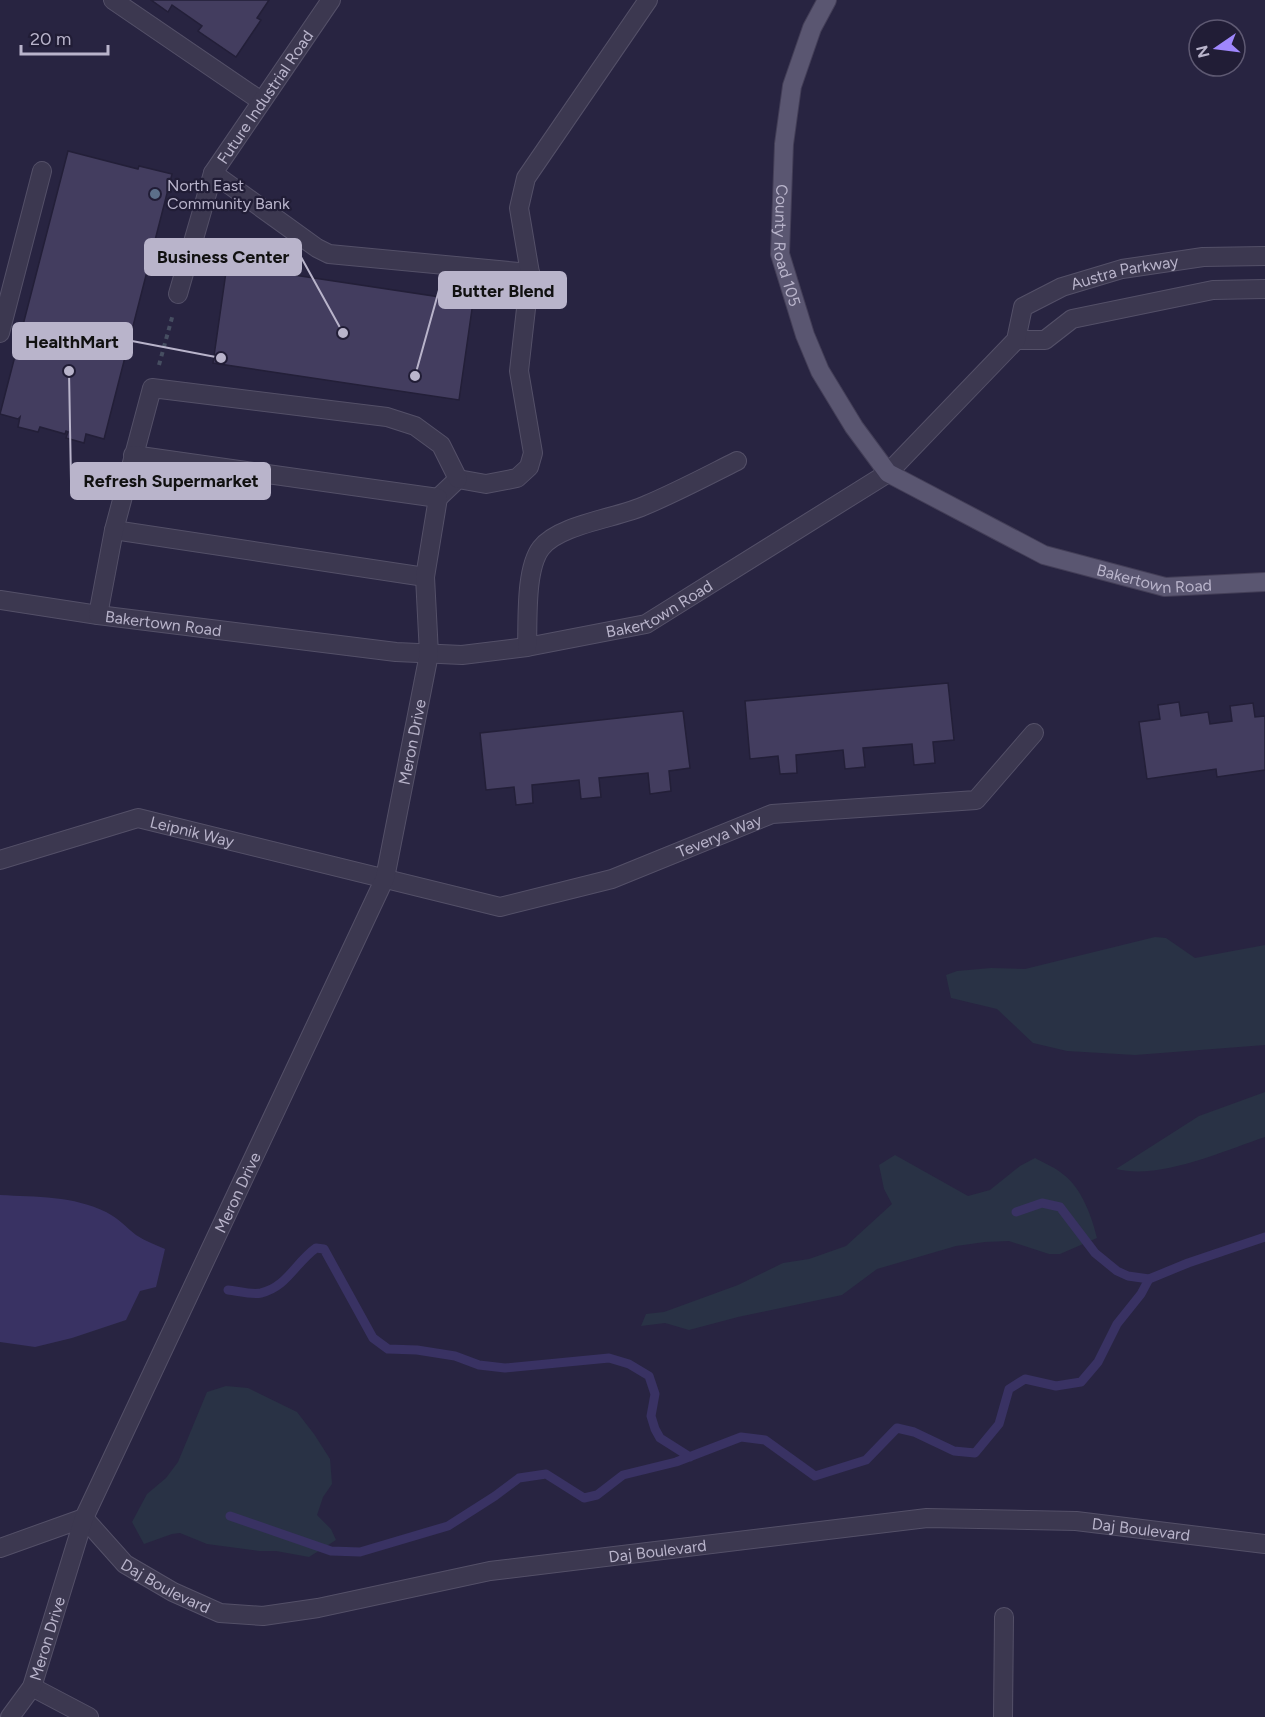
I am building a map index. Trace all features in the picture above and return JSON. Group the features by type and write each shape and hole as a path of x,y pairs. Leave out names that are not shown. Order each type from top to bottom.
{"main road":[{"name":"County Road 105","path":"827,0 812,28 792,86 784,144 780,254 805,334 820,371 854,427 888,473"},
{"name":"Bakertown Road","path":"888,473 1044,555 1165,587 1265,582"}],"street":[{"path":"113,0 261,101"},
{"name":"Future Industrial Road","path":"178,294 213,173 331,0"},
{"path":"458,479 486,484 517,478 529,467 533,453 519,370 530,273 519,208 526,178 648,0"},
{"path":"0,333 42,171"},
{"path":"213,173 317,248 329,254 530,273"},
{"name":"Austra Parkway","path":"1265,256 1203,257 1180,260 1122,269 1062,286 1023,308 1016,340 1045,340 1072,319 1191,294 1213,290 1265,289"},
{"path":"888,473 1016,340"},
{"path":"98,615 114,530 152,388 387,417 415,426 441,445 458,479"},
{"path":"133,455 438,498 458,479"},
{"path":"527,647 531,578 541,548 559,533 645,506 737,461"},
{"name":"Bakertown Road","path":"0,600 98,615 396,652 462,655 527,647 646,624 888,473"},
{"name":"Meron Drive","path":"10,1717 32,1687 84,1518 385,878 429,654 425,577 438,498"},
{"path":"114,530 425,577"},
{"name":"Teverya Way","path":"385,878 500,907 612,879 772,814 976,800 1034,733"},
{"name":"Leipnik Way","path":"0,860 138,818 385,878"},
{"path":"0,1548 84,1518"},
{"name":"Daj Boulevard","path":"84,1518 125,1564 173,1592 220,1613 263,1616 318,1608 490,1571 927,1518 1076,1521 1265,1544"},
{"path":"1003,1717 1004,1617"},
{"path":"32,1687 89,1717"}],"path":[{"path":"152,388 178,294"}],"shaded area":[{"path":"1155,937 1166,938 1195,958 1265,945 1265,1045 1135,1055 1067,1051 1033,1043 997,1009 951,998 946,975 957,971 991,968 1025,969"},
{"path":"1265,1092 1265,1137 1171,1167 1152,1171 1116,1169 1199,1116"},
{"path":"895,1155 968,1196 990,1190 1020,1166 1035,1158 1061,1172 1076,1188 1089,1213 1097,1238 1060,1254 1049,1254 1009,1241 956,1246 877,1269 842,1295 689,1330 665,1323 641,1326 646,1314 664,1312 738,1285 783,1263 809,1259 846,1246 892,1204 884,1189 879,1165"},
{"path":"0,1195 68,1200 110,1214 136,1235 165,1249 156,1287 140,1291 126,1320 72,1338 35,1347 0,1342"},
{"path":"226,1386 248,1388 297,1412 330,1459 332,1484 323,1497 317,1515 331,1529 336,1540 309,1557 207,1544 180,1533 144,1544 132,1522 147,1494 166,1478 178,1462 207,1392"}],"building":[{"path":"151,0 269,0 257,18 261,20 236,57 198,31 202,26 172,5 168,12"},
{"path":"68,151 138,169 139,166 172,174 104,439 86,434 84,443 66,438 68,432 66,431 65,434 40,427 38,432 18,427 20,417 18,419 0,414"},
{"path":"227,265 473,302 459,400 213,363"},
{"path":"948,683 954,740 933,742 935,763 914,765 912,744 863,748 865,767 845,769 843,750 796,755 797,773 780,774 778,756 750,759 745,701"},
{"path":"1179,702 1181,716 1208,712 1210,724 1232,721 1230,706 1253,703 1255,717 1265,716 1265,770 1217,777 1216,769 1147,779 1139,722 1160,719 1158,705"},
{"path":"683,711 690,768 669,771 671,791 650,794 648,773 599,778 601,797 581,799 579,780 532,785 533,803 516,805 514,787 486,790 480,733"}],"waterway":[{"path":"1016,1212 1042,1203 1060,1207 1095,1253 1117,1271 1128,1276 1149,1279"},
{"path":"230,1516 331,1551 360,1552 448,1526 519,1478 546,1474 584,1498 597,1495 623,1475 676,1462 741,1437 765,1440 815,1476 866,1460 897,1428 914,1432 954,1451 975,1453 999,1424 1009,1389 1025,1379 1056,1386 1081,1382 1098,1362 1117,1324 1141,1294 1149,1279 1265,1237"},
{"path":"228,1290 253,1294 270,1290 278,1286 316,1248 324,1249 373,1338 388,1349 417,1350 455,1356 479,1365 505,1368 609,1358 629,1364 649,1376 655,1394 651,1416 660,1438 690,1457"}],"place":[{"name":"North East Community Bank","path":"155,194"},
{"name":"Business Center","path":"343,333"},
{"name":"HealthMart","path":"221,358"},
{"name":"Refresh Supermarket","path":"69,371"},
{"name":"Butter Blend","path":"415,376"}]}
